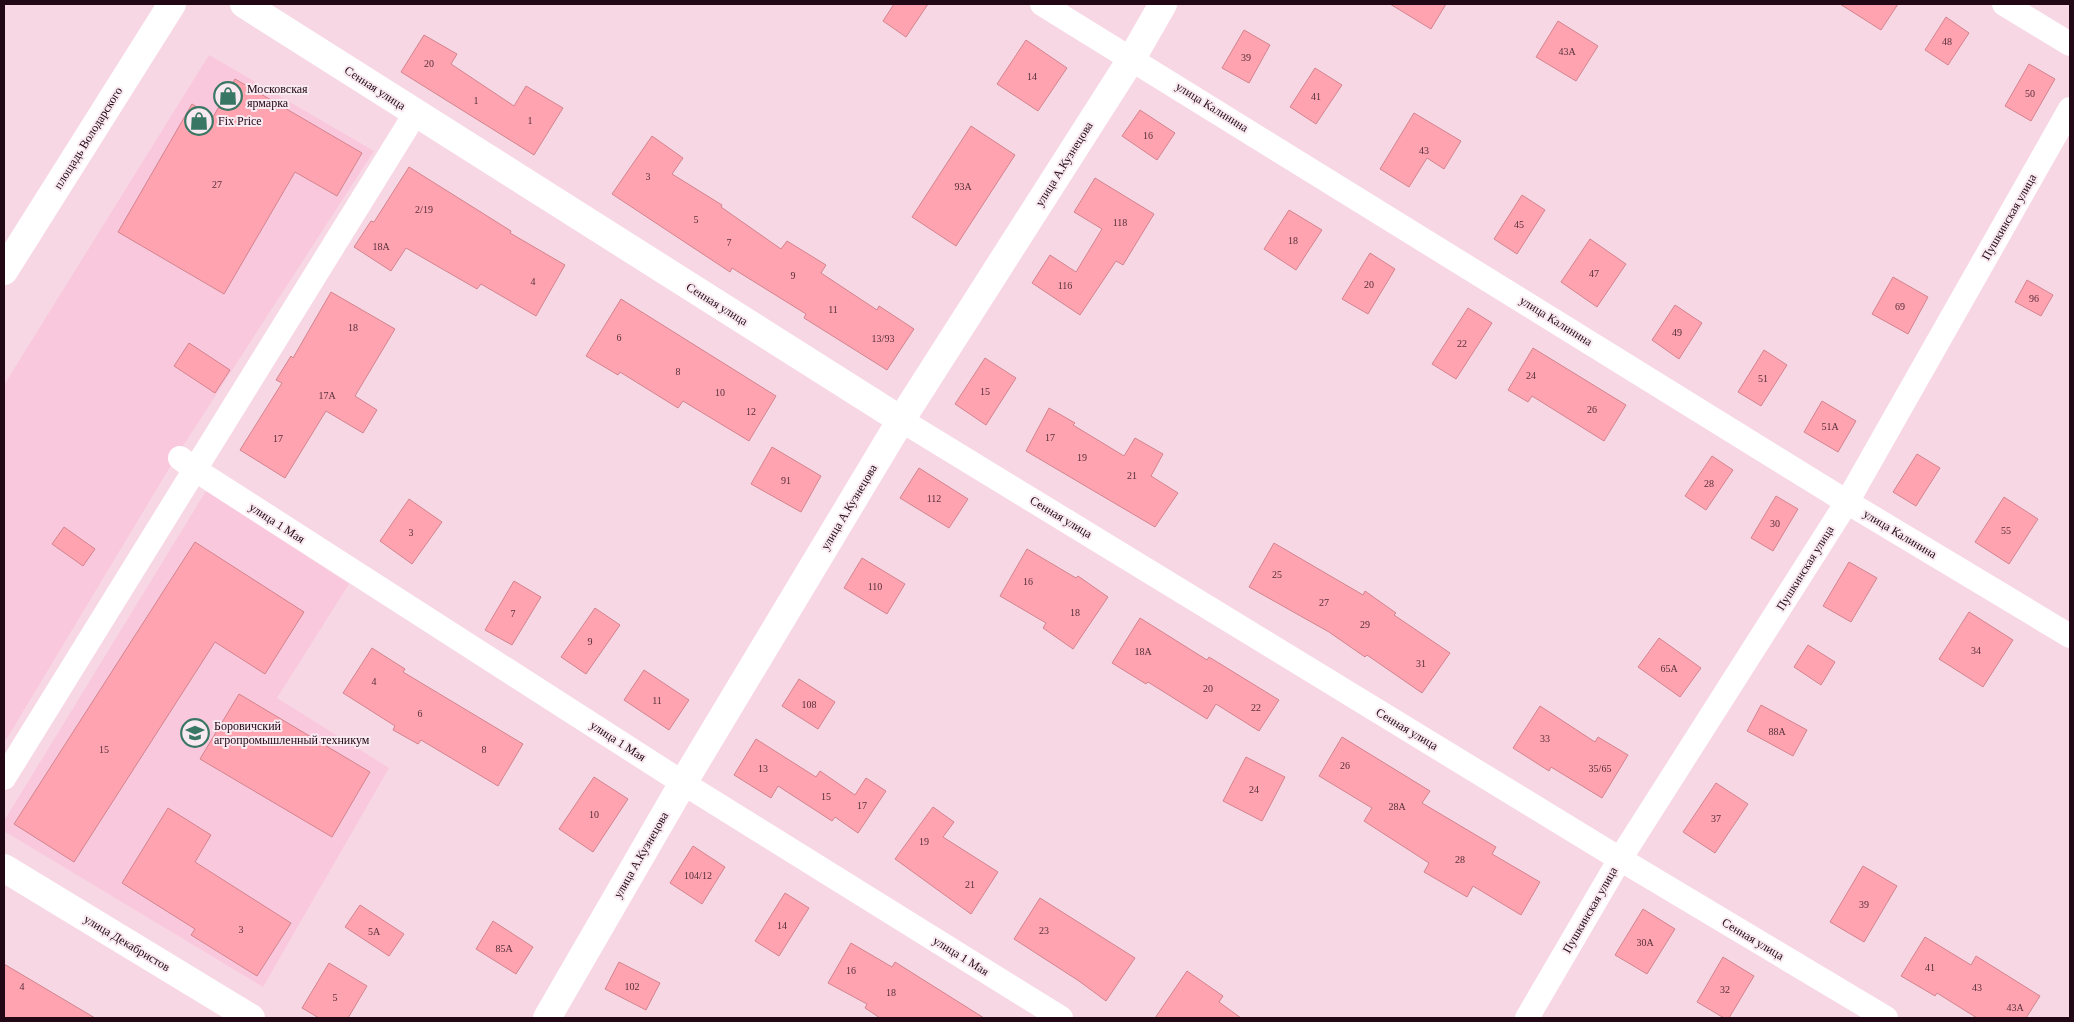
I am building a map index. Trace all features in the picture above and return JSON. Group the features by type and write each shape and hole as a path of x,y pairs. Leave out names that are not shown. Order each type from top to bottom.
{"main road":[{"name":"площадь Володарского","path":"4,271 172,4"},
{"name":"Сенная улица","path":"244,4 901,420"},
{"name":"улица А.Кузнецова","path":"547,1018 684,783 901,420 1132,58 1162,4"},
{"name":"улица Декабристов","path":"4,868 251,1018"}],"street":[{"name":"улица Калинина","path":"1042,4 1847,502 2070,636"},
{"path":"2004,4 2070,44"},
{"name":"Пушкинская улица","path":"1527,1018 1620,859 1847,502 2070,109"},
{"path":"4,778 187,464 415,114"},
{"name":"Сенная улица","path":"901,420 1620,859 1886,1018"},
{"name":"улица 1 Мая","path":"187,464 684,783 1061,1018"}],"shaded area":[{"path":"209,55 374,151 179,452 6,740 4,738 4,385"},
{"name":"Боровичский агропромышленный техникум","path":"206,491 349,584 277,698 389,768 263,987 4,831 4,821"}],"building":[{"path":"894,4 928,4 906,37 883,21"},
{"path":"1390,4 1446,4 1431,29"},
{"path":"1840,4 1898,4 1881,30"},
{"path":"1946,17 1969,33 1948,65 1925,50"},
{"path":"1558,21 1598,46 1576,81 1536,57"},
{"path":"1244,30 1270,45 1249,83 1222,68"},
{"path":"424,35 457,54 451,64 514,106 526,86 563,108 534,155 401,72"},
{"path":"1026,40 1067,68 1038,111 997,84"},
{"path":"2029,64 2055,79 2031,121 2005,106"},
{"path":"1315,68 1342,85 1316,124 1290,107"},
{"path":"235,79 362,153 337,196 295,172 224,294 118,232 192,104 213,117"},
{"path":"1140,110 1175,133 1157,160 1122,136"},
{"path":"1414,113 1461,141 1444,169 1427,158 1409,187 1380,169"},
{"path":"971,126 1015,155 956,246 912,217"},
{"path":"652,136 683,158 672,174 722,205 721,207 781,249 787,241 826,265 821,273 877,310 879,306 914,329 887,370 804,318 806,314 732,268 730,272 612,194"},
{"path":"409,167 511,231 510,233 565,265 536,316 481,284 477,289 406,248 391,271 354,247 371,221 374,222"},
{"path":"1095,178 1154,214 1123,265 1116,261 1080,315 1032,283 1050,255 1076,272 1102,229 1074,212"},
{"path":"1522,195 1545,210 1517,254 1494,239"},
{"path":"1289,210 1322,230 1296,270 1264,249"},
{"path":"1590,239 1626,264 1597,307 1561,282"},
{"path":"1370,253 1395,269 1368,314 1342,299"},
{"path":"1893,277 1928,297 1908,334 1872,314"},
{"path":"2027,280 2053,295 2041,316 2015,302"},
{"path":"331,292 395,329 355,396 377,410 363,433 326,411 285,478 240,450 282,383 276,380 291,356 293,358"},
{"path":"621,299 776,396 749,441 683,401 678,408 620,372 618,375 586,356"},
{"path":"1675,305 1702,323 1679,359 1652,340"},
{"path":"1468,308 1492,323 1456,379 1432,364"},
{"path":"189,343 230,370 215,393 174,366"},
{"path":"1533,348 1626,405 1604,441 1532,396 1528,402 1508,390"},
{"path":"1764,350 1787,365 1761,406 1738,392"},
{"path":"985,358 1016,378 986,425 955,404"},
{"path":"1822,401 1856,421 1838,452 1804,432"},
{"path":"1049,408 1124,456 1135,438 1163,454 1151,476 1178,493 1155,527 1026,451"},
{"path":"772,447 821,476 801,512 751,484"},
{"path":"1917,454 1940,468 1916,506 1893,492"},
{"path":"1712,456 1733,470 1706,510 1685,496"},
{"path":"919,468 968,499 949,528 900,498"},
{"path":"1776,496 1798,509 1773,551 1751,538"},
{"path":"2004,497 2038,519 2009,564 1975,542"},
{"path":"409,499 442,522 412,564 380,541"},
{"path":"64,527 95,549 83,566 52,544"},
{"path":"195,542 304,612 265,674 215,642 74,862 14,824"},
{"path":"1274,543 1363,595 1365,591 1396,613 1394,615 1450,653 1422,693 1367,655 1365,657 1329,632 1249,587"},
{"path":"1027,549 1076,578 1078,576 1108,597 1073,649 1043,628 1046,623 1000,596"},
{"path":"862,558 905,584 887,614 844,588"},
{"path":"1849,562 1877,578 1851,622 1823,606"},
{"path":"514,581 541,597 512,645 485,630"},
{"path":"595,608 620,625 586,674 561,657"},
{"path":"1969,612 2013,640 1983,687 1939,659"},
{"path":"1140,618 1207,660 1209,657 1279,700 1259,731 1216,704 1207,719 1148,682 1146,684 1112,663"},
{"path":"1659,638 1701,668 1680,697 1638,667"},
{"path":"1808,645 1835,662 1821,685 1794,667"},
{"path":"372,648 405,669 403,672 523,744 498,786 421,740 418,744 393,730 395,726 343,693"},
{"path":"644,670 689,700 669,730 624,700"},
{"path":"799,679 835,702 818,729 782,706"},
{"path":"239,694 370,772 332,837 200,759"},
{"path":"1761,705 1807,730 1793,756 1747,731"},
{"path":"1540,706 1595,742 1598,737 1628,755 1602,798 1551,767 1549,771 1513,748"},
{"path":"1342,737 1430,791 1422,803 1496,847 1492,854 1540,882 1521,915 1473,886 1467,897 1424,872 1429,863 1364,821 1372,808 1319,776"},
{"path":"756,739 816,777 820,771 855,795 866,778 886,791 858,833 835,817 832,821 778,786 771,798 734,775"},
{"path":"1246,757 1285,777 1262,821 1223,801"},
{"path":"594,777 628,799 593,852 559,829"},
{"path":"1716,783 1748,804 1715,853 1683,832"},
{"path":"933,807 954,822 943,837 998,872 971,914 895,859"},
{"path":"168,808 211,835 195,862 291,923 257,976 191,935 195,929 122,883"},
{"path":"693,846 725,867 702,904 670,883"},
{"path":"1863,866 1897,886 1864,942 1830,922"},
{"path":"785,893 809,908 779,956 755,941"},
{"path":"1040,898 1135,958 1106,1001 1014,939"},
{"path":"360,905 404,934 389,956 345,927"},
{"path":"1643,909 1675,929 1647,974 1615,955"},
{"path":"493,921 533,947 516,974 476,949"},
{"path":"1925,937 1971,965 1976,956 2040,996 2026,1018 1977,1018 1937,993 1935,996 1901,976"},
{"path":"851,943 892,967 895,962 984,1018 880,1018 865,1008 867,1004 828,983"},
{"path":"1723,957 1754,976 1729,1018 1724,1018 1697,1002"},
{"path":"619,962 660,983 646,1010 605,989"},
{"path":"329,963 367,986 348,1018 319,1018 302,1008"},
{"path":"4,964 95,1018 4,1018"},
{"path":"1187,971 1223,996 1219,1002 1241,1018 1155,1018"}],"place":[{"name":"Московская ярмарка","path":"228,96"},
{"name":"Fix Price","path":"199,121"},
{"name":"Боровичский агропромышленный техникум","path":"195,733"}]}
